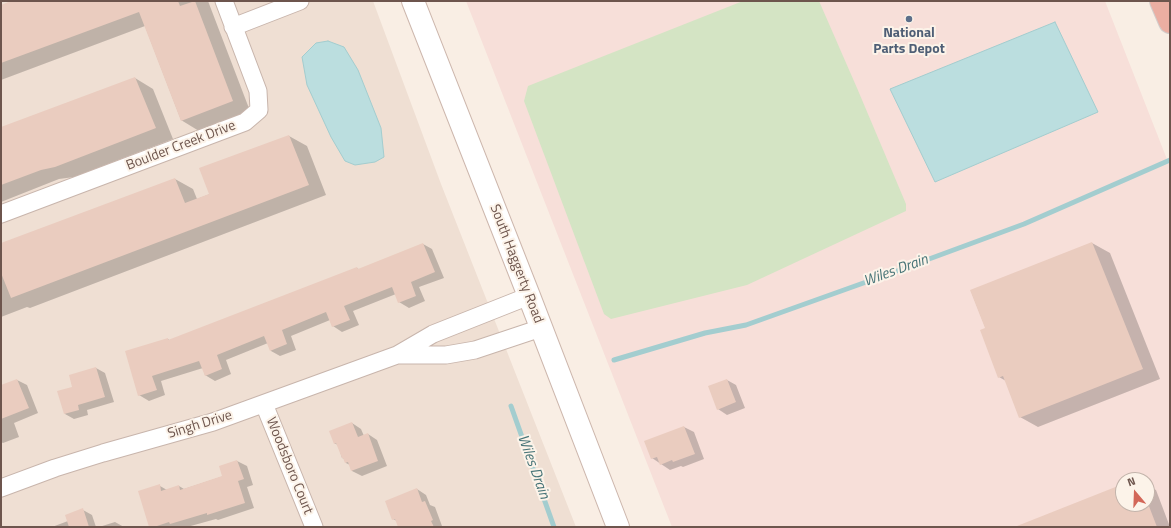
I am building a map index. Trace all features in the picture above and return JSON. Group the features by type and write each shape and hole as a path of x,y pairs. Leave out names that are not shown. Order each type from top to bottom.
{"highway":[{"path":"1161,1 1170,22"}],"main road":[{"name":"South Haggerty Road","path":"413,1 618,527"}],"street":[{"path":"233,27 300,1"},
{"name":"Boulder Creek Drive","path":"1,214 244,122 258,110 258,91 225,5"},
{"name":"Singh Drive","path":"1,488 75,461 213,422 264,404 397,355 433,334 529,296"},
{"name":"Singh Drive","path":"397,355 446,355 475,350 541,328"},
{"name":"Woodsboro Court","path":"264,404 314,527"}],"shaded area":[{"path":"1,1 373,1 441,184 576,527 1,527"},
{"path":"466,1 1105,1 1170,167 1170,527 672,527"}],"green space":[{"path":"743,1 819,1 906,204 906,211 747,285 611,319 604,314 524,101 528,86"}],"water":[{"path":"1055,22 1098,112 935,182 890,89"},
{"path":"328,41 344,47 358,70 381,128 384,157 375,162 355,165 345,161 331,137 307,85 302,57 316,43"}],"building":[{"path":"11,1 178,1 180,6 195,1 233,101 181,121 139,12 1,63 1,5"},
{"path":"135,77 156,128 55,167 41,170 1,185 1,127"},
{"path":"289,135 309,185 11,298 1,273 1,243 175,178 185,203 209,194 199,168"},
{"path":"1092,242 1143,369 1019,418 1003,376 998,378 980,330 985,328 970,290"},
{"path":"423,243 435,272 411,282 416,296 398,303 392,287 344,306 350,320 332,327 326,312 282,330 287,344 270,351 264,336 217,355 222,369 205,376 199,361 152,376 157,390 138,396 125,351 168,338 168,340"},
{"path":"96,367 105,397 78,405 79,410 64,414 57,391 72,387 69,375"},
{"path":"17,379 29,408 1,419 1,385"},
{"path":"727,379 736,402 717,410 708,386"},
{"path":"352,422 358,437 368,433 378,461 351,471 348,462 345,463 336,443 334,444 329,431"},
{"path":"684,426 695,454 660,465 657,457 651,459 644,441"},
{"path":"237,460 244,479 238,481 245,503 207,515 207,513 170,524 169,522 154,527 149,527 138,491 160,484 161,491 179,485 180,490 222,476 219,466"},
{"path":"1115,487 1115,512 1151,512 1157,527 1017,527"},
{"path":"417,488 422,502 425,501 433,520 431,521 434,527 398,527 395,519 392,520 385,501"},
{"path":"83,508 89,527 69,527 65,515"}],"waterway":[{"name":"Wiles Drain","path":"614,360 705,333 746,325 883,276 1024,224 1170,160"},
{"name":"Wiles Drain","path":"511,406 554,527"}],"place":[{"name":"National Parts Depot","path":"909,19"}]}
